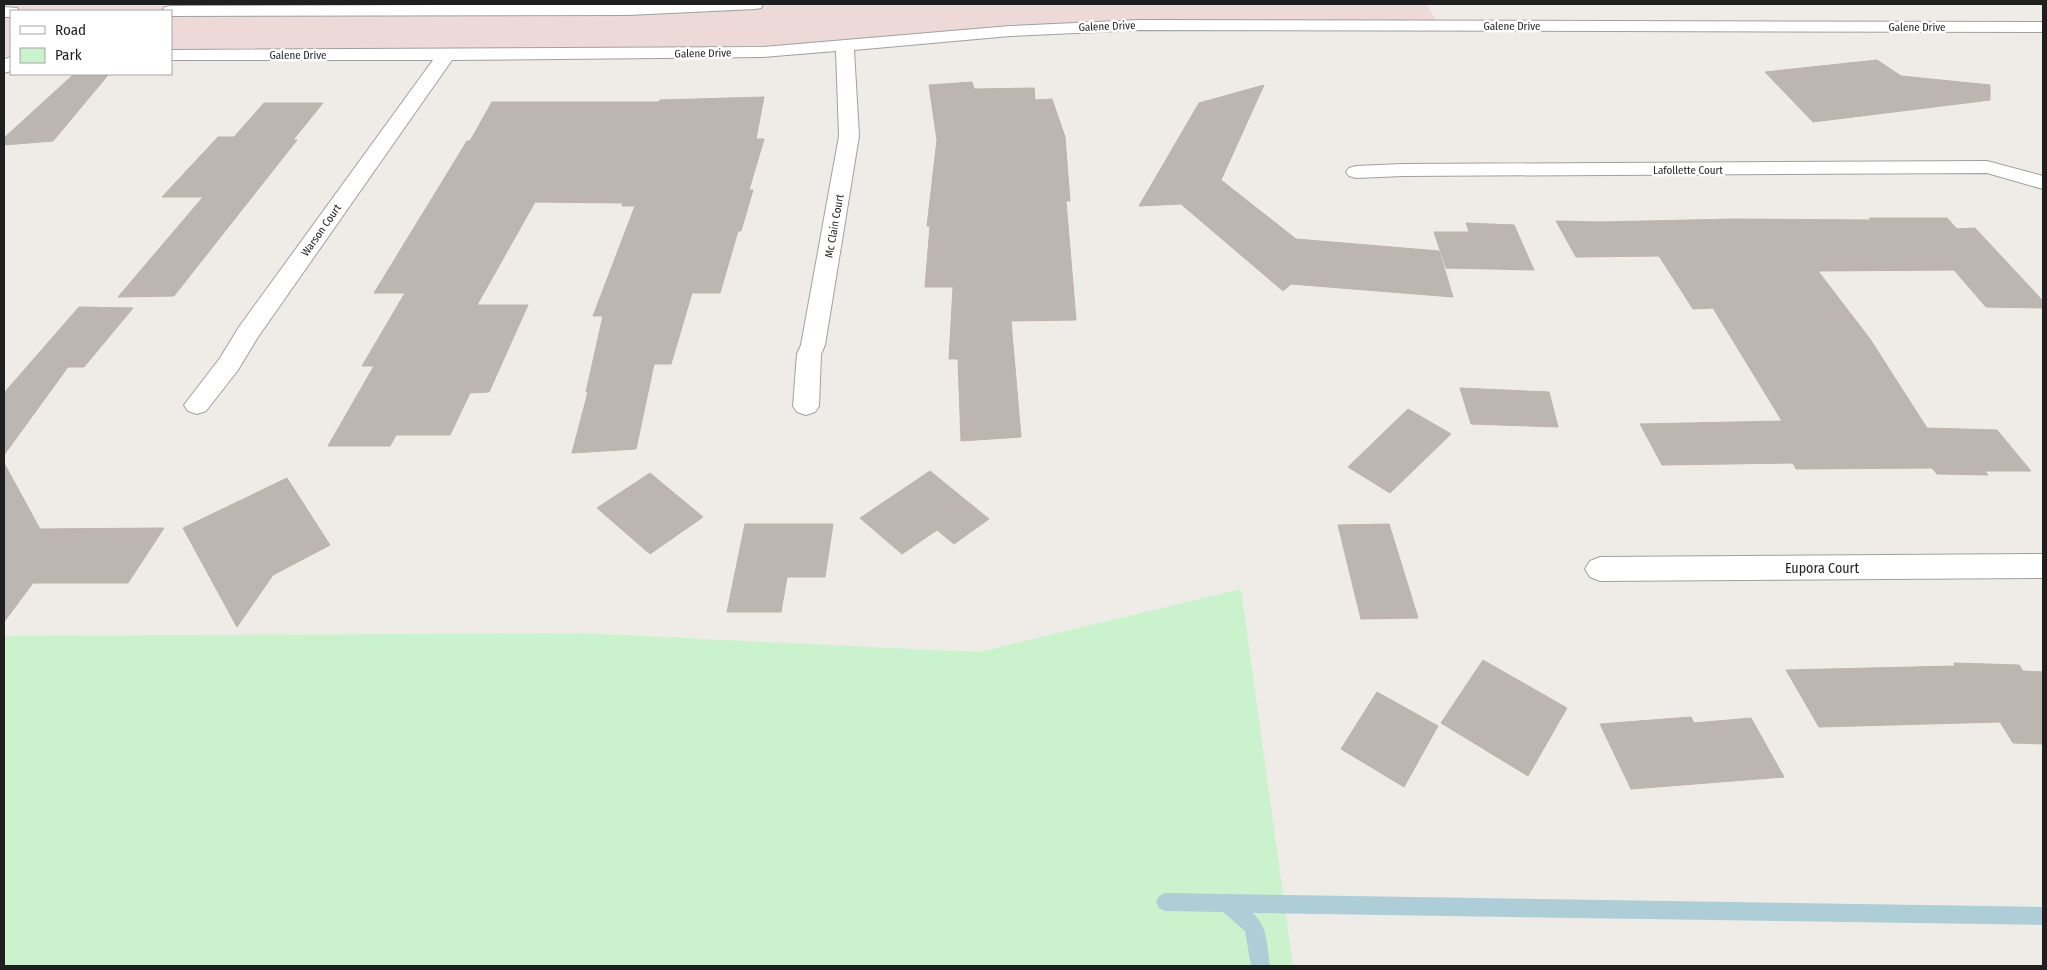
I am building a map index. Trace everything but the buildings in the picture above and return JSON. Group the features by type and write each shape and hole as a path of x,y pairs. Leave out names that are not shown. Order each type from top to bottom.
{"street":[{"path":"172,11 472,37 628,10 755,4"},
{"path":"1292,6 1300,26"},
{"name":"Galene Drive","path":"172,55 472,37 658,54 763,52 1062,28 1140,25 2043,27"},
{"name":"Warson Court","path":"197,405 229,364 248,333 472,37"},
{"name":"Mc Clain Court","path":"806,406 809,354 813,345 849,136 845,45"},
{"name":"Lafollette Court","path":"1356,172 1403,170 1986,167 2043,183"},
{"name":"Eupora Court","path":"1600,569 2043,566"}],"shaded area":[{"path":"4,4 1427,4 1439,26 1140,25 763,52 172,55 172,10 10,10 10,56 4,56"}],"green space":[{"path":"1241,589 1293,966 4,966 4,636 581,633 979,652"}],"waterway":[{"path":"1165,902 2043,916"},
{"path":"1226,903 1254,926 1260,966"}]}
